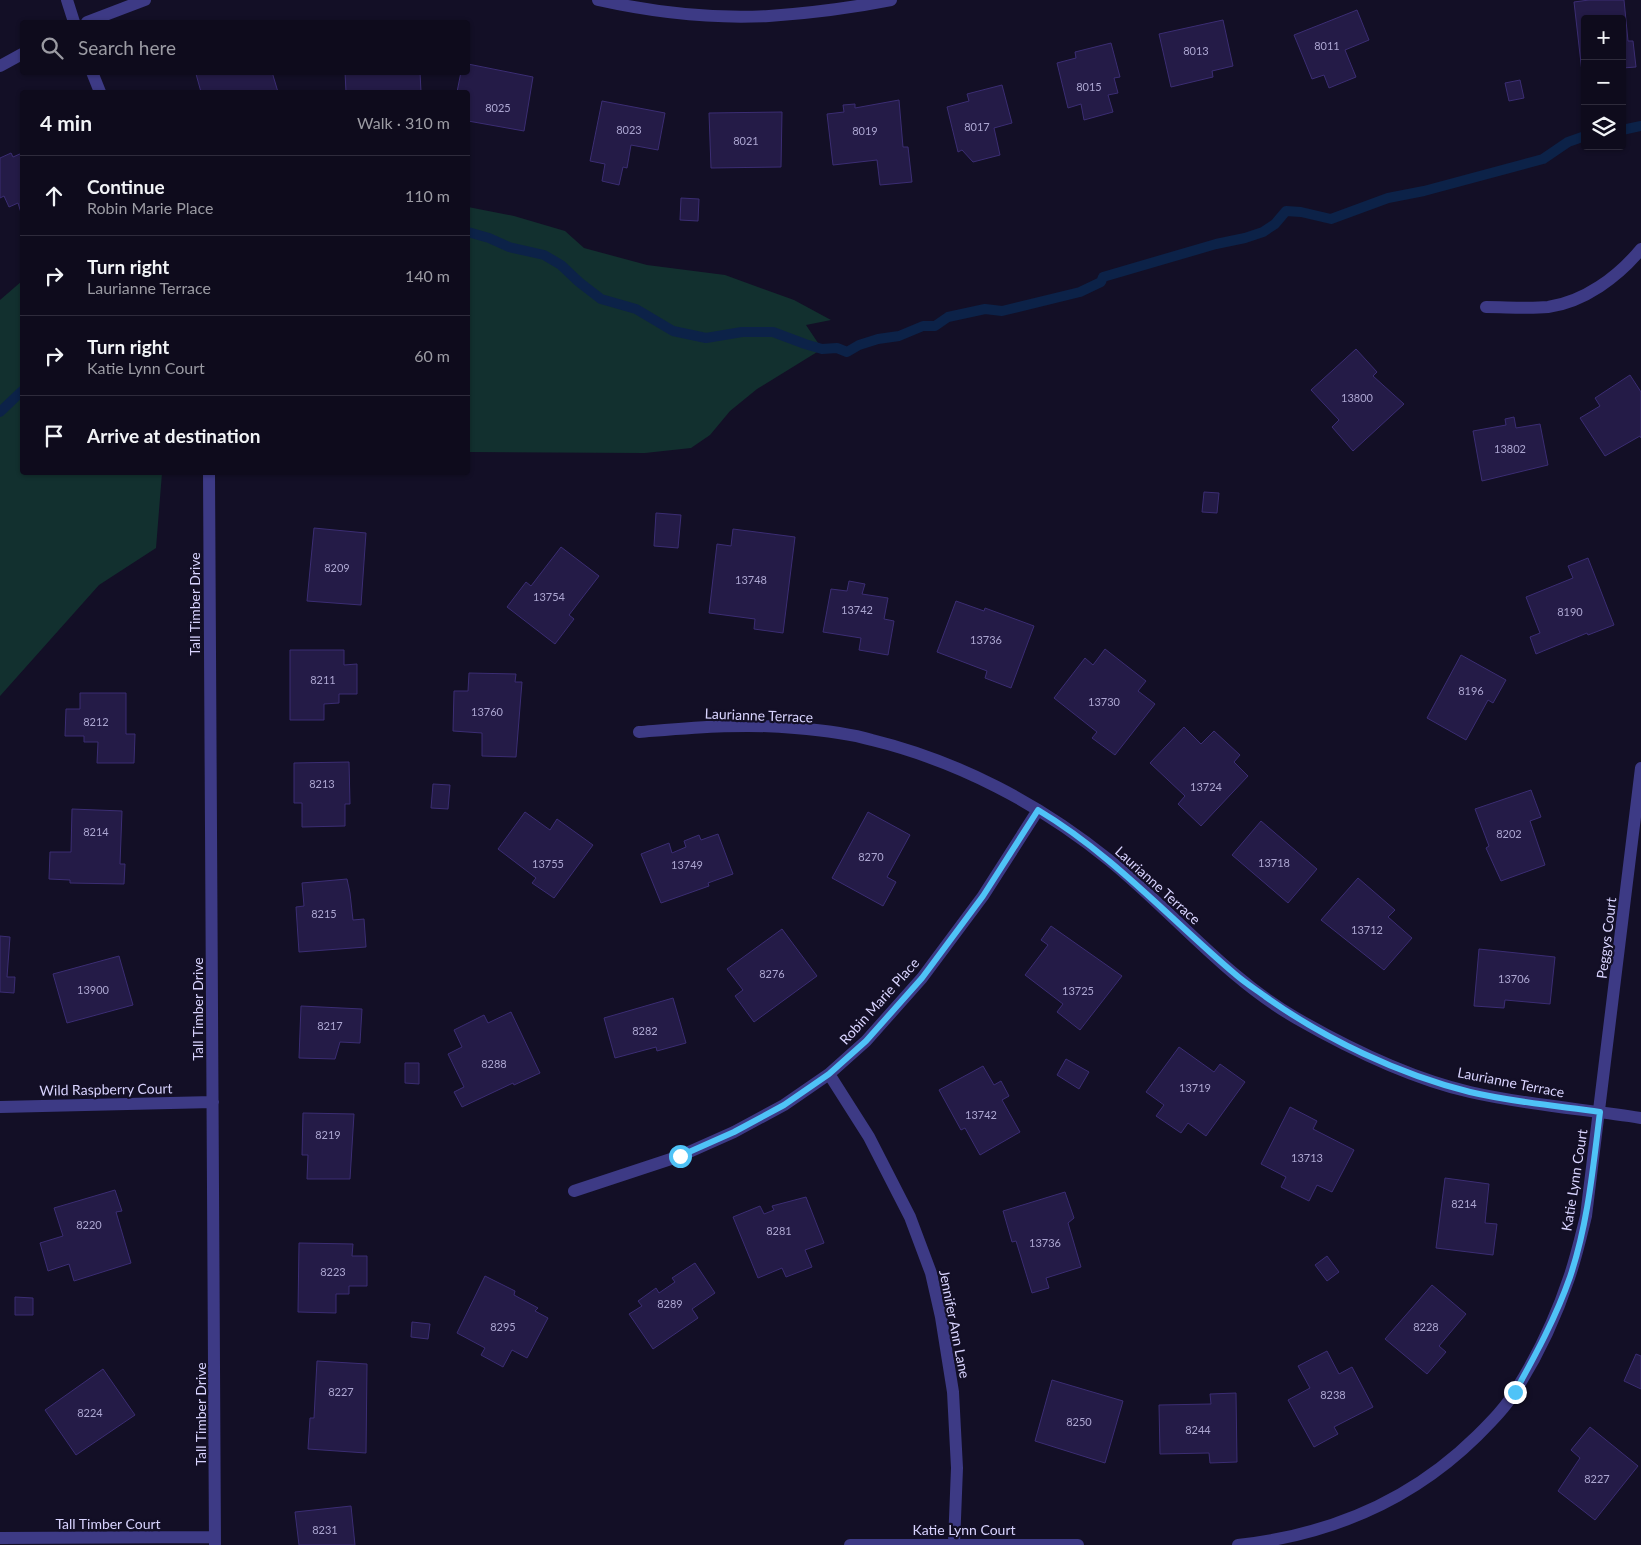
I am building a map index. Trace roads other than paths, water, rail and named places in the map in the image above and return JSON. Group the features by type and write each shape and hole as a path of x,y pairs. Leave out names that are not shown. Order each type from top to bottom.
{"street":[{"path":"67,0 73,20"},
{"path":"92,20 145,0"},
{"path":"598,0 624,6 696,14 768,16 840,10 891,0"},
{"path":"0,66 20,55"},
{"path":"93,75 99,90"},
{"path":"1486,307 1548,307 1581,297 1611,279 1641,249"},
{"name":"Tall Timber Drive","path":"208,475 215,1541"},
{"name":"Laurianne Terrace","path":"639,732 724,726 794,728 870,739 922,755 985,780 1056,820 1110,860 1236,976 1293,1016 1341,1043 1404,1071 1470,1092 1641,1118"},
{"name":"Peggys Court","path":"1600,1112 1641,768"},
{"name":"Robin Marie Place","path":"574,1191 625,1176 689,1152 734,1132 784,1105 829,1074 866,1041 922,978 983,896 1038,810"},
{"name":"Jennifer Ann Lane","path":"829,1074 869,1137 910,1217 931,1273 941,1317 953,1392 957,1468 954,1544"},
{"name":"Wild Raspberry Court","path":"0,1107 213,1102"},
{"name":"Katie Lynn Court","path":"1238,1545 1270,1542 1312,1532 1363,1514 1410,1489 1455,1458 1494,1419 1515,1392 1542,1344 1570,1277 1586,1216 1600,1112"},
{"name":"Tall Timber Court","path":"0,1538 215,1541"},
{"name":"Katie Lynn Court","path":"850,1545 1078,1545"}],"waterway":[{"path":"1626,129 1641,126"},
{"path":"470,233 489,238 509,247 544,255 561,265 601,299 636,309 673,331 706,338 742,332 773,332 822,349 837,348 847,352 859,345 878,339 899,336 923,326 935,326 948,317 985,309 1002,311 1080,292 1101,282 1103,277 1263,232 1275,224 1286,211 1301,212 1331,219 1388,198 1424,191 1543,159 1568,142 1581,137"},
{"path":"0,412 20,393"}]}
